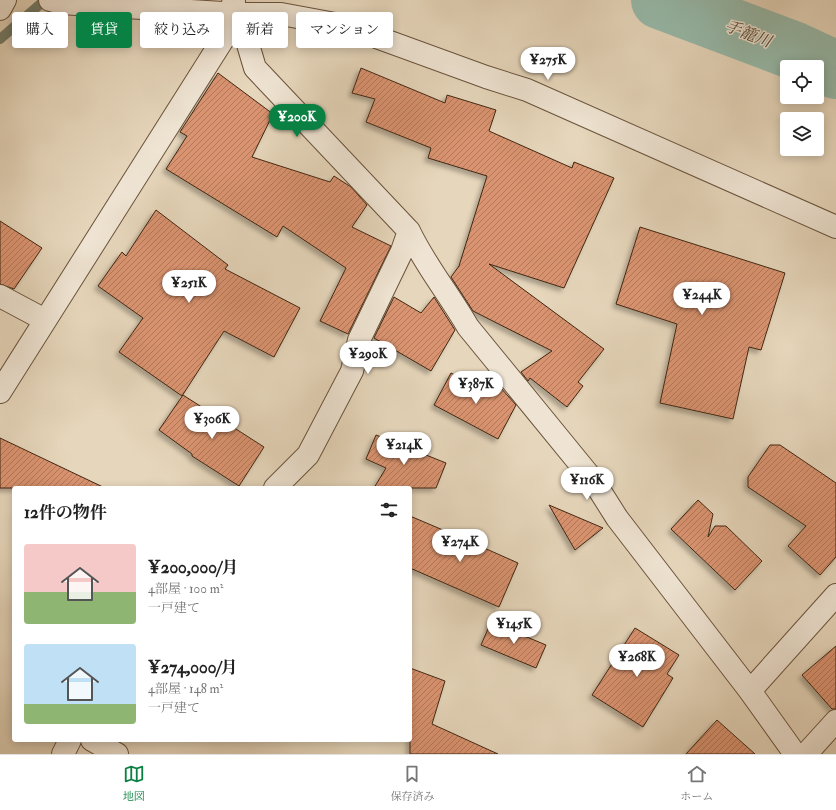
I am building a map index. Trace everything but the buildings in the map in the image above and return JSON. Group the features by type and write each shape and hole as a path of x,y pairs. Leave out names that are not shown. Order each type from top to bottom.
{"street":[{"path":"0,10 5,0"},
{"path":"56,1 235,6 346,26 486,77 527,90 836,227"},
{"path":"235,6 255,68 408,231 419,252 456,305 468,327 593,480 617,518 750,691 795,754"},
{"path":"1,386 45,320 235,6"},
{"path":"277,486 308,456 352,371 359,340 402,251 408,231"},
{"path":"0,296 45,320"},
{"path":"750,691 836,595"},
{"path":"806,754 836,720"},
{"path":"63,754 69,742"},
{"path":"96,742 117,754"}],"waterway":[{"path":"0,39 45,0"},
{"name":"手籠川","path":"660,0 795,51 836,70"}]}
